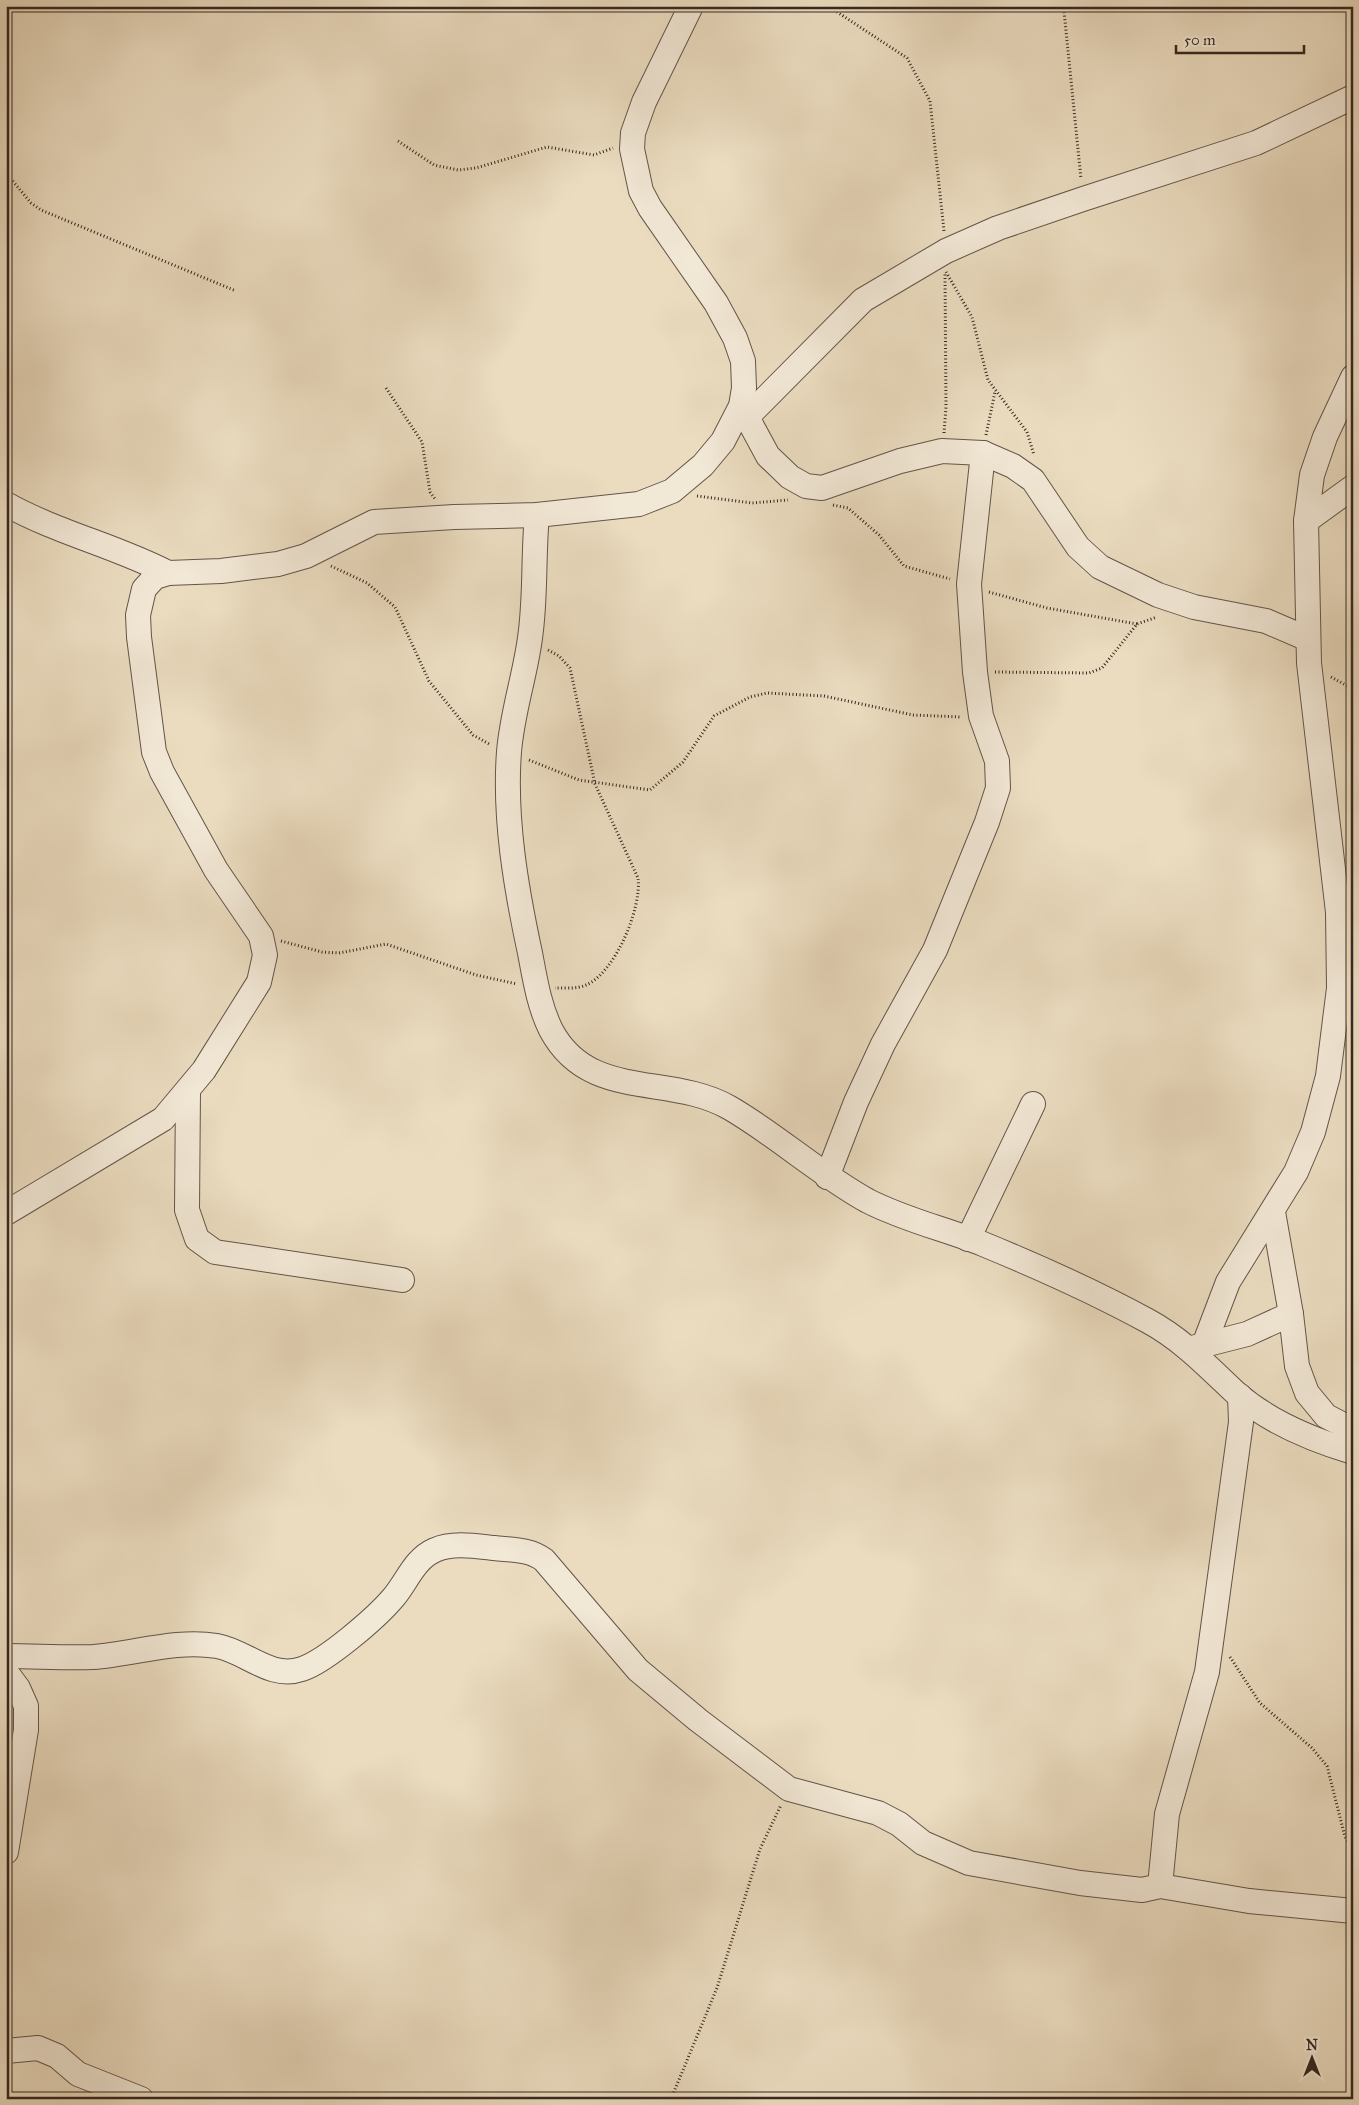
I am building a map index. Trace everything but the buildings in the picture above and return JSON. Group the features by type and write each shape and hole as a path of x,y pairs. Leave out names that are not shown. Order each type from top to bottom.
{"street":[{"path":"691,6 655,77 633,133 635,172 641,191 650,208 716,303 735,338 743,361 745,411 754,432 768,456 790,477 806,486 822,488 900,460 942,451 983,453 1012,466 1033,480 1078,547 1100,567 1158,595 1194,607 1266,621 1308,639"},
{"path":"6,1213 163,1119 204,1070 259,982 265,955 261,936 216,870 162,772 154,752 139,637 138,615 144,589 155,577 168,573 251,568 278,564 313,552 374,522 454,516 538,515 602,510 639,504 672,490 703,465 745,411 863,300 946,251 998,228 1256,143 1353,97"},
{"path":"1198,1347 1228,1282 1296,1172 1313,1132 1328,1076 1339,988 1338,912 1308,639 1306,521 1312,475 1324,437 1345,412 1353,377"},
{"path":"827,1177 856,1102 882,1044 934,950 987,822 998,788 997,761 982,716 975,672 969,584 983,453"},
{"path":"1306,521 1353,487"},
{"path":"6,504 40,520 134,556 168,573"},
{"path":"538,515 534,546 535,592 530,641 513,718 509,752 508,790 517,882 537,987 553,1033 579,1063 594,1073 630,1084 689,1091 728,1106 827,1177 878,1206 919,1223 968,1239 1089,1292 1198,1347 1240,1396 1274,1419 1312,1437 1353,1452"},
{"path":"134,556 140,565 142,594"},
{"path":"188,1090 186,1210 197,1239 215,1252 402,1280"},
{"path":"968,1239 1033,1104"},
{"path":"1272,1212 1291,1314 1297,1366 1307,1393 1326,1416 1353,1430"},
{"path":"1198,1347 1247,1334 1291,1314"},
{"path":"1160,1886 1167,1814 1207,1672 1214,1630 1241,1422 1240,1396"},
{"path":"6,1656 93,1656 201,1644 233,1650 268,1668 284,1671 300,1670 320,1660 383,1608 394,1597 417,1564 433,1550 444,1546 472,1546 526,1551 536,1554 544,1560 638,1670 698,1720 789,1789 878,1813 899,1824 923,1843 969,1863 1080,1883 1142,1890 1160,1886 1249,1901 1353,1911"},
{"path":"6,1672 18,1688 26,1706 26,1730 6,1852"},
{"path":"6,2051 38,2048 57,2056 78,2074 141,2099"}],"path":[{"path":"192,10 195,6"},
{"path":"828,6 907,58 930,101 946,251"},
{"path":"1061,6 1064,11 1083,199"},
{"path":"398,141 434,165 458,170 476,168 547,147 594,155 620,145 633,133"},
{"path":"6,173 30,203 41,210 236,291"},
{"path":"942,451 946,407 945,270 972,317 988,380 995,392 1027,432 1036,461 1033,480"},
{"path":"386,388 422,442 430,492 454,516"},
{"path":"983,453 995,392"},
{"path":"672,490 705,498 752,503 790,500"},
{"path":"829,504 848,508 880,536 904,566 1047,608 1137,624 1164,614"},
{"path":"313,552 326,565 367,583 395,607 429,681 473,735 492,747 579,780 595,784 650,790 683,762 714,716 750,697 767,693 824,696 913,715 982,716"},
{"path":"975,672 1089,673 1102,668 1137,624"},
{"path":"261,936 322,952 339,952 386,944 476,975 537,987 569,988 586,986 604,973 628,929 640,892 638,878 595,784 570,668 559,656 530,641"},
{"path":"1214,1630 1260,1703 1312,1748 1327,1766 1346,1837 1353,1848"},
{"path":"671,2099 717,1988 760,1849 789,1789"}]}
